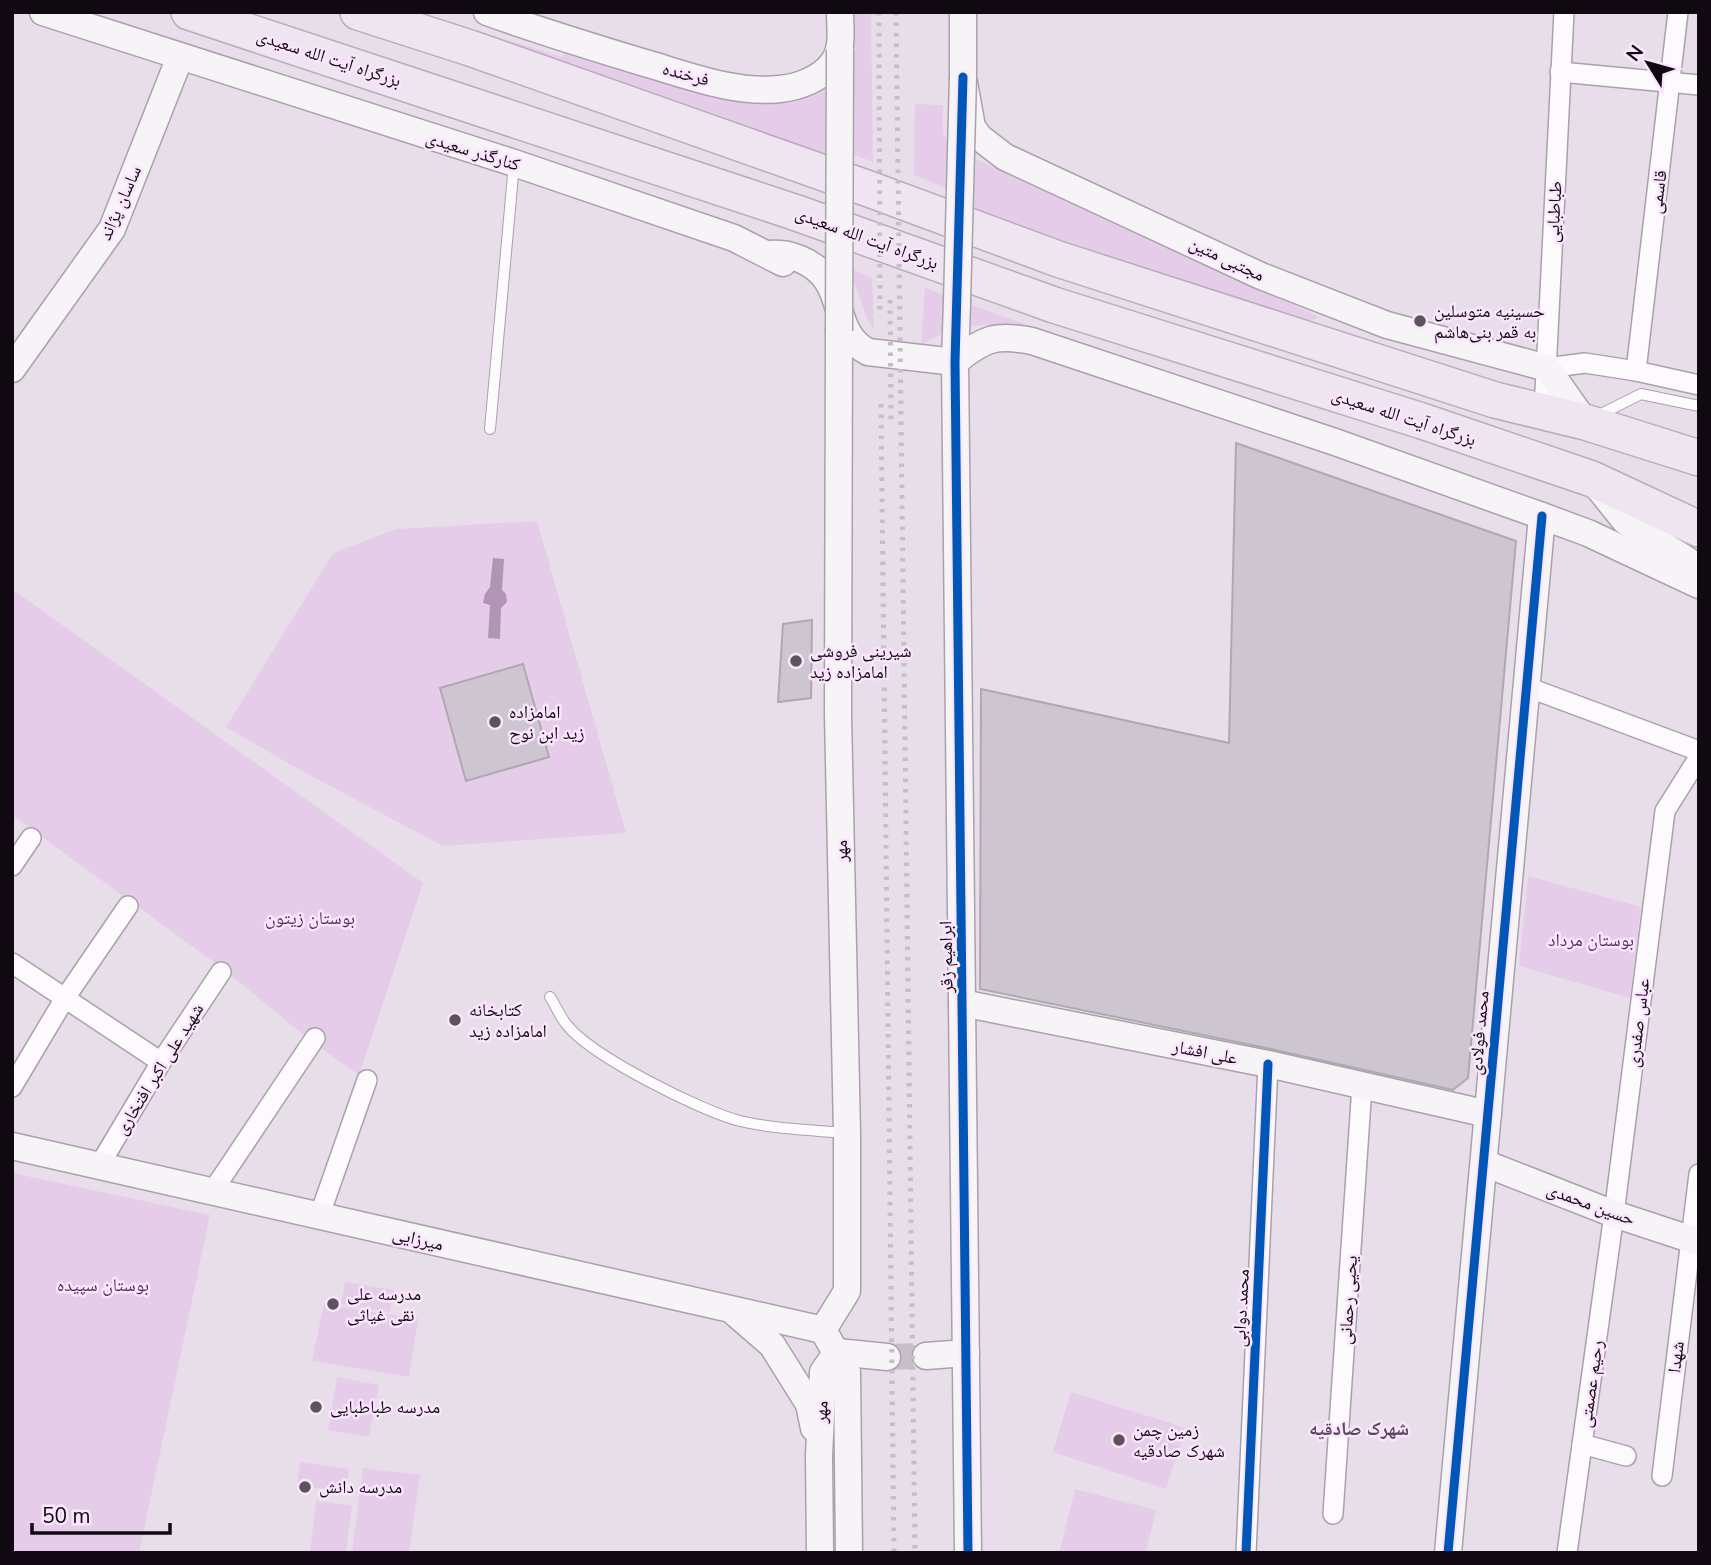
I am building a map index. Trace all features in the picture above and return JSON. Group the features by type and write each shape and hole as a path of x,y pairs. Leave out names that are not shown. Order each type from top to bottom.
{"highway":[{"name":"بزرگراه آیت الله سعیدی","path":"189,12 794,212 1054,305 1422,421 1592,479 1699,529"},
{"path":"358,12 470,48 1058,259 1495,400 1585,422 1699,458"},
{"path":"1585,422 1699,436"},
{"path":"1592,479 1699,509"}],"street":[{"name":"کنارگذر سعیدی","path":"43,12 514,163 734,238 799,273 822,298 838,365"},
{"name":"فرخنده","path":"486,12 540,21 698,79 743,88 780,89 802,84 820,75 832,64 840,50"},
{"path":"838,365 840,12"},
{"name":"مجتبی متین","path":"962,12 963,77 972,127 979,138 1005,157 1261,276 1387,325 1547,368"},
{"name":"طباطبایی","path":"1544,412 1563,12"},
{"name":"قاسمی","path":"1636,371 1678,12"},
{"name":"ساسان پژاند","path":"12,369 112,229 180,57"},
{"path":"1560,72 1699,85"},
{"name":"ابراهیم زقر","path":"963,77 955,362 968,1553"},
{"path":"768,254 785,253 823,272 837,302 847,334 856,346 868,352 955,362 976,344 996,337 1032,341 1347,446 1542,516 1588,533 1699,585"},
{"path":"1585,422 1547,368 1586,363 1699,385"},
{"name":"مهر","path":"820,1553 819,1456 823,1372 847,1291 847,1133 838,715 838,365"},
{"path":"1592,479 1625,521 1699,570"},
{"name":"محمد فولادی","path":"1448,1553 1542,516"},
{"path":"1527,688 1699,751"},
{"name":"عباس صفدری","path":"1614,1214 1665,811 1699,757"},
{"path":"12,866 32,838"},
{"path":"12,1087 65,998 128,906"},
{"path":"12,963 161,1062"},
{"name":"شهید علی اکبر افتخاری","path":"99,1166 161,1062 221,972"},
{"name":"علی افشار","path":"962,1003 1268,1065 1488,1114"},
{"path":"212,1192 315,1038"},
{"name":"محمد دوابی","path":"1246,1553 1268,1065"},
{"path":"319,1217 367,1080"},
{"name":"یحیی رحمانی","path":"1333,1514 1362,1086"},
{"name":"میرزایی","path":"12,1146 731,1309 887,1357"},
{"name":"حسین محمدی","path":"1483,1163 1614,1214 1694,1240"},
{"name":"شهدا","path":"1662,1476 1694,1240 1699,1174"},
{"name":"رحیم عصمتی","path":"1567,1553 1614,1214"},
{"path":"731,1309 772,1345 797,1382 809,1404 819,1456"},
{"name":"مهر","path":"830,1341 847,1372 849,1553"},
{"path":"926,1356 966,1353"},
{"path":"1582,1444 1626,1456"}],"lane":[{"path":"490,429 514,163"},
{"path":"1585,422 1640,394 1699,406"},
{"path":"550,997 567,1026 594,1050 671,1092 736,1120 847,1133"}],"green space":[{"path":"849,12 871,12 873,162 830,145 826,157 530,58 474,30 563,57 565,51 778,100 815,95 824,86 850,91"},
{"path":"915,104 943,105 943,134 969,156 1319,317 1307,323 1108,259 956,204 959,194 914,175"},
{"path":"849,268 872,278 874,330 868,321"},
{"path":"925,288 1049,333 984,325 953,330 921,345"},
{"path":"537,521 626,833 443,846 300,770 226,727 333,553 396,529"},
{"name":"بوستان زیتون","path":"12,589 423,883 359,1075 311,1041 222,968 12,815"},
{"name":"بوستان مرداد","path":"1528,876 1641,907 1630,998 1519,966"},
{"name":"بوستان سپیده","path":"12,1173 210,1215 139,1553 12,1553"},
{"path":"345,1282 394,1290 390,1312 341,1304"},
{"path":"324,1304 418,1319 409,1377 312,1361"},
{"path":"337,1377 379,1385 369,1437 328,1430"},
{"name":"زمین چمن شهرک صادقیه","path":"1071,1392 1186,1428 1166,1489 1053,1452"},
{"path":"300,1462 349,1469 346,1492 297,1485"},
{"path":"363,1468 420,1475 409,1553 352,1553"},
{"path":"1075,1489 1156,1510 1146,1553 1059,1553"},
{"path":"316,1501 352,1505 346,1553 310,1553"}],"shaded area":[{"path":"493,558 504,559 502,590 506,594 507,602 501,608 500,639 488,638 490,605 483,603 490,587"}],"building":[{"path":"1236,443 1516,541 1468,1078 1453,1090 980,989 981,689 1229,743"},
{"name":"شیرینی فروشی امامزاده زید","path":"812,620 811,698 778,702 783,624"},
{"name":"امامزاده زید ابن نوح","path":"523,664 549,757 466,781 440,688"}],"tunnel":[{"path":"887,1357 926,1356"}],"railway":[{"path":"879,12 880,317"},
{"path":"896,12 915,1553"},
{"path":"890,300 891,419"},
{"path":"881,404 894,1553"}],"cycle path":[{"path":"963,77 955,362 968,1553"},
{"path":"1448,1553 1542,516"},
{"path":"1246,1553 1268,1064"}],"place":[{"name":"حسینیه متوسلین به قمر بنی‌هاشم","path":"1420,321"},
{"name":"شیرینی فروشی امامزاده زید","path":"796,661"},
{"name":"امامزاده زید ابن نوح","path":"495,722"},
{"name":"کتابخانه امامزاده زید","path":"455,1020"},
{"name":"مدرسه علی نقی غیاثی","path":"333,1304"},
{"name":"مدرسه طباطبایی","path":"316,1407"},
{"name":"زمین چمن شهرک صادقیه","path":"1119,1440"},
{"name":"مدرسه دانش","path":"305,1487"}],"district":[{"name":"شهرک صادقیه","path":"1359,1428"}]}
